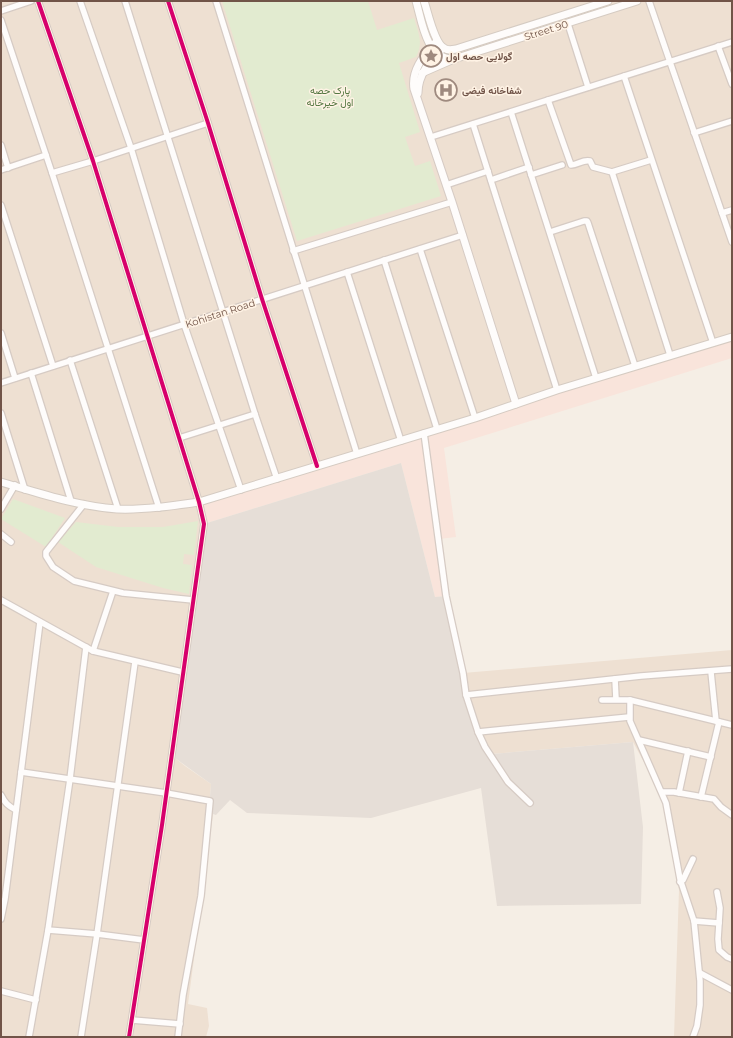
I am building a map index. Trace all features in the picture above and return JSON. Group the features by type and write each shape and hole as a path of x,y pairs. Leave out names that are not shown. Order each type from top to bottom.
{"main road":[{"path":"416,1 431,47 437,54 445,59 454,59"},
{"path":"417,97 418,85 422,73 437,54 446,49 437,41 424,1"},
{"name":"Street 90","path":"422,73 454,59 637,1"},
{"name":"Street 90","path":"446,49 604,2"},
{"path":"437,41 419,64 414,76 414,89 431,137 516,404"},
{"path":"1,482 15,485 25,490 84,504 118,509 159,508 199,502 475,418 557,390 670,355 732,338"}],"street":[{"path":"1,10 31,1"},
{"path":"38,1 93,161 146,336 199,502 204,524 130,1037"},
{"path":"80,1 131,148 184,324 241,490"},
{"path":"125,1 255,414 277,479"},
{"path":"168,1 208,123 262,299 317,466"},
{"path":"216,1 357,454"},
{"path":"649,1 732,242"},
{"path":"1,20 52,173 159,508"},
{"path":"568,24 588,88"},
{"path":"431,137 732,42"},
{"path":"718,46 732,84"},
{"path":"624,76 713,343"},
{"path":"548,100 571,165 588,161 593,167 612,172 651,160"},
{"path":"511,112 596,378"},
{"path":"694,133 732,121"},
{"path":"52,173 208,123"},
{"path":"474,124 557,390"},
{"path":"1,145 8,168"},
{"path":"1,170 46,155"},
{"path":"531,175 562,165"},
{"path":"491,180 529,167"},
{"path":"446,185 488,171"},
{"path":"612,172 670,355"},
{"path":"293,251 452,202"},
{"path":"1,205 53,366"},
{"path":"722,213 732,210"},
{"path":"550,232 584,220 587,221 635,366"},
{"name":"Kohistan Road","path":"1,382 462,236"},
{"path":"420,249 475,418"},
{"path":"384,260 437,429"},
{"path":"347,272 401,441"},
{"path":"1,333 15,378"},
{"path":"70,360 118,509"},
{"path":"31,373 71,501"},
{"path":"1,413 25,490"},
{"path":"179,438 255,414"},
{"path":"424,433 446,596 463,673 466,695 478,732 485,747 508,782 530,802"},
{"path":"1,509 15,485"},
{"path":"84,504 46,552 46,556 53,567 74,581 113,591 193,600"},
{"path":"1,534 11,542"},
{"path":"93,651 113,591"},
{"path":"1,600 93,651 182,672"},
{"path":"1,919 40,622"},
{"path":"29,1037 48,930 70,779 86,647"},
{"path":"81,1037 135,662"},
{"path":"466,695 615,679 711,672 732,669"},
{"path":"701,797 711,757 717,721 711,672"},
{"path":"615,679 616,699"},
{"path":"602,700 630,700 732,725"},
{"path":"630,700 629,717 666,803 680,882 694,921 700,973 700,1005 697,1026 693,1037"},
{"path":"478,732 629,717"},
{"path":"639,740 711,757"},
{"path":"679,793 688,751"},
{"path":"21,772 166,793 210,801 201,896 183,995 178,1037"},
{"path":"662,792 679,793 714,799 721,807 732,815"},
{"path":"1,795 4,802 9,807 16,810"},
{"path":"680,882 683,880 693,859"},
{"path":"717,892 720,908 718,939 719,950 727,957 732,959"},
{"path":"694,921 719,923"},
{"path":"48,930 144,940"},
{"path":"700,973 732,990"},
{"path":"1,991 36,1000"},
{"path":"132,1020 180,1024"}],"shaded area":[{"path":"1,1 732,1 732,337 199,502 207,523 186,668 175,758 211,784 210,797 213,814 188,1004 207,1008 209,1026 206,1037 1,1037"},
{"path":"732,337 732,358 444,448 456,537 439,539 446,596 435,597 401,463 207,523 199,502"},
{"path":"401,463 435,597 446,596 478,732 491,754 633,742 643,827 641,904 497,906 481,788 371,818 247,813 230,800 216,815 213,814 210,797 211,784 175,758 186,668 207,523"},
{"path":"732,650 732,1037 674,1037 679,890 663,797 633,742 491,754 478,732 463,673"}],"green space":[{"name":"پارک حصه اول خیرخانه","path":"222,1 368,1 377,30 414,18 420,38 420,47 416,57 399,63 420,132 405,137 415,166 430,161 441,196 297,241"},
{"path":"13,499 65,518 46,547 1,519"},
{"path":"198,521 194,555 184,554 183,564 192,565 189,594 163,588 96,567 58,542 76,522 118,527 163,527"}],"cycle path":[{"path":"38,1 93,161 199,502 204,524 162,825 129,1037"},
{"path":"168,1 208,123 262,299 317,466"}],"place":[{"name":"گولایی حصه اول","path":"431,56"},
{"name":"شفاخانه فیضی","path":"446,90"}]}
